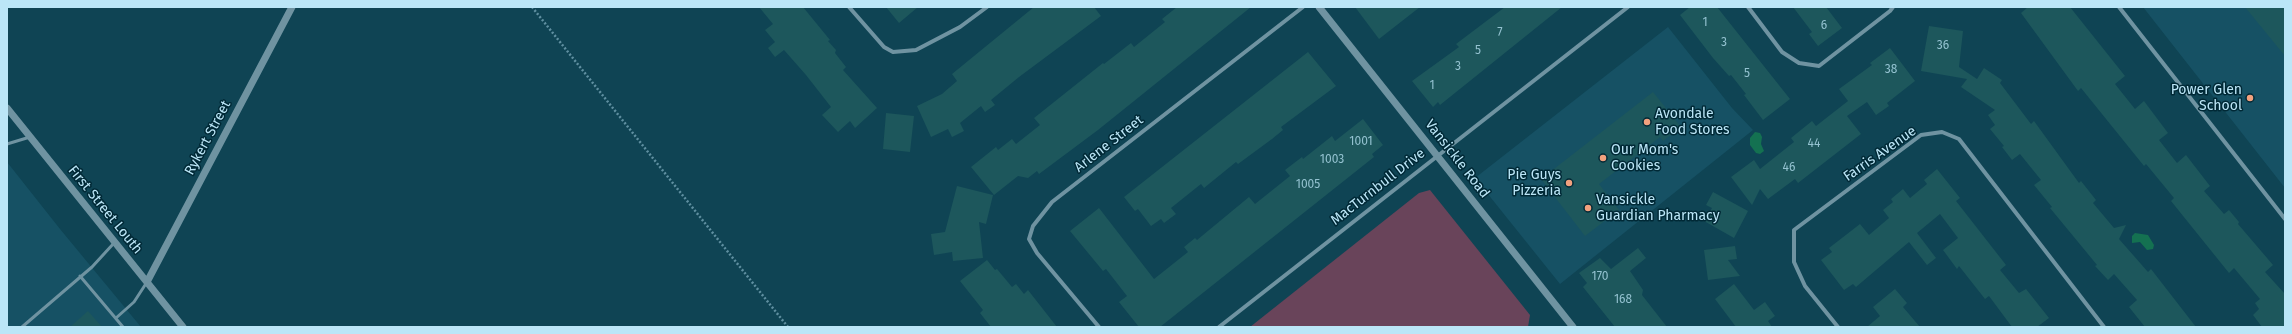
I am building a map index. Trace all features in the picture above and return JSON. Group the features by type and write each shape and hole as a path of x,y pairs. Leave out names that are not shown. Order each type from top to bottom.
{"street":[{"name":"Rykert Street","path":"147,282 292,7"},
{"path":"849,7 884,47 893,52 916,50 960,27 987,7"},
{"name":"Arlene Street","path":"1099,327 1037,253 1029,239 1033,226 1052,202 1303,7"},
{"name":"Vansickle Road","path":"1319,7 1573,327"},
{"name":"MacTurnbull Drive","path":"1219,327 1628,7"},
{"path":"1748,7 1782,52 1799,63 1819,66 1890,12 1893,7"},
{"path":"2119,7 2285,219"},
{"name":"First Street Louth","path":"7,108 183,327"},
{"name":"Farris Avenue","path":"1838,327 1805,286 1794,262 1794,230 1921,135 1942,132 1959,139 2104,327"}],"lane":[{"path":"7,144 30,137"},
{"path":"22,327 92,267 114,243"},
{"path":"80,276 123,327"},
{"path":"116,318 134,302 147,282"}],"path":[{"path":"532,7 788,327"}],"shaded area":[{"name":"Power Glen School","path":"2143,7 2285,7 2285,188"},
{"path":"1668,27 1732,108 1753,130 1560,284 1475,178"},
{"path":"1755,132 1760,133 1762,137 1761,144 1764,151 1760,154 1756,153 1750,145 1750,138"},
{"path":"7,162 60,229 141,327 7,327"},
{"path":"1430,190 1530,315 1528,327 1250,327 1419,193"},
{"path":"2135,233 2148,235 2154,245 2153,249 2147,250 2140,242 2132,243 2132,236"}],"building":[{"path":"759,7 803,7 830,40 828,41 836,50 835,53 846,67 843,70 877,108 855,128 850,121 838,132 822,115 831,107 806,75 784,50 775,57 768,48 775,42 765,30 773,24"},
{"path":"886,7 918,7 899,23"},
{"path":"1034,7 1094,7 1101,16 1019,77 991,100 995,105 985,112 981,106 960,123 964,131 952,137 948,129 931,137 917,106 942,94 957,81 952,74"},
{"path":"1177,7 1251,7 1098,130 1039,174 1037,171 1028,178 1018,176 994,195 971,167 996,147 998,150 1012,139 1016,144 1040,125 1034,118 1103,63 1104,64 1131,43 1134,47 1165,22 1162,19"},
{"path":"1355,7 1420,7 1379,39"},
{"path":"1505,7 1562,7 1440,105 1438,102 1433,107 1412,81 1459,47 1456,44"},
{"path":"1690,7 1717,7 1790,99 1763,120 1744,95 1746,94 1731,75 1729,76 1713,58 1680,15"},
{"path":"1793,7 1826,7 1842,28 1818,46 1809,34 1812,32"},
{"path":"2028,7 2070,7 2125,76 2115,84 2135,109 2144,101 2168,133 2159,140 2177,163 2186,155 2210,186 2204,191 2224,214 2229,210 2239,222 2238,224 2273,265 2265,272 2285,294 2285,327 2262,327 2253,315 2259,309 2255,303 2260,299 2234,268 2229,273 2171,201 2174,198 2146,164 2144,166 2081,88 2078,91 2021,13"},
{"path":"2245,7 2285,7 2285,56"},
{"path":"1929,26 1963,31 1959,67 1977,79 1984,68 2002,80 2000,83 2031,124 2034,121 2079,183 2081,181 2096,200 2093,203 2114,228 2126,225 2119,239 2148,272 2151,269 2196,327 2145,327 2129,307 2137,300 2114,274 2108,280 2095,266 2097,265 2050,208 2052,207 2034,185 2041,180 2020,154 2012,160 2002,147 2004,146 1990,129 1995,125 1988,115 1995,110 1961,87 1967,79 1921,71"},
{"path":"1890,48 1915,81 1887,103 1889,106 1876,115 1867,102 1847,116 1861,134 1798,183 1795,179 1768,199 1760,189 1752,205 1731,177 1754,160 1760,169 1794,142 1791,138 1812,121 1816,126 1848,101 1839,89 1872,65 1870,63"},
{"path":"1308,52 1336,86 1281,127 1283,130 1238,164 1236,162 1204,188 1201,184 1171,208 1176,214 1164,223 1161,219 1151,226 1138,209 1135,211 1124,197"},
{"path":"1653,92 1681,127 1663,141 1660,137 1599,184 1619,210 1585,236 1541,179"},
{"path":"886,113 914,116 910,152 883,149"},
{"path":"1363,119 1383,145 1372,154 1374,157 1160,327 1139,327 1119,302 1127,296 1106,269 1103,271 1070,231 1099,208 1154,279 1188,252 1184,247 1195,238 1197,240 1249,197 1255,204 1290,176 1285,170 1302,157 1303,159 1332,136 1335,141"},
{"path":"1937,169 1960,198 1956,201 2006,265 2000,270 2019,293 2026,289 2049,318 2037,327 2012,327 1989,296 1985,299 1959,266 1957,269 1943,250 1958,238 1940,214 1917,233 1936,258 1927,265 1909,242 1856,287 1853,284 1844,290 1821,260 1832,252 1829,248 1860,224 1869,235 1889,218 1883,210 1893,202 1891,199 1903,189 1910,198 1927,184 1924,180"},
{"path":"957,186 993,195 986,224 979,222 983,258 953,261 952,252 934,255 931,234 945,232"},
{"path":"1713,192 1748,211 1734,238 1704,221 1712,208 1706,205"},
{"path":"1735,246 1737,259 1728,260 1740,276 1708,280 1704,250"},
{"path":"1638,248 1646,258 1630,271 1643,290 1642,295 1667,327 1615,327 1583,287 1587,283 1579,273 1600,258 1611,269"},
{"path":"987,260 995,270 997,269 1012,287 1016,284 1024,294 1028,290 1057,327 991,327 980,313 983,310 960,281"},
{"path":"1734,284 1754,310 1765,302 1775,316 1768,321 1772,327 1736,327 1715,299"},
{"path":"1895,289 1907,303 1903,307 1920,327 1867,327 1880,316 1873,307"},
{"path":"88,311 102,327 70,327"}],"place":[{"name":"Power Glen School","path":"2250,98"},
{"name":"Avondale Food Stores","path":"1647,122"},
{"name":"Our Mom's Cookies","path":"1603,158"},
{"name":"Pie Guys Pizzeria","path":"1569,183"},
{"name":"Vansickle Guardian Pharmacy","path":"1588,208"}]}
